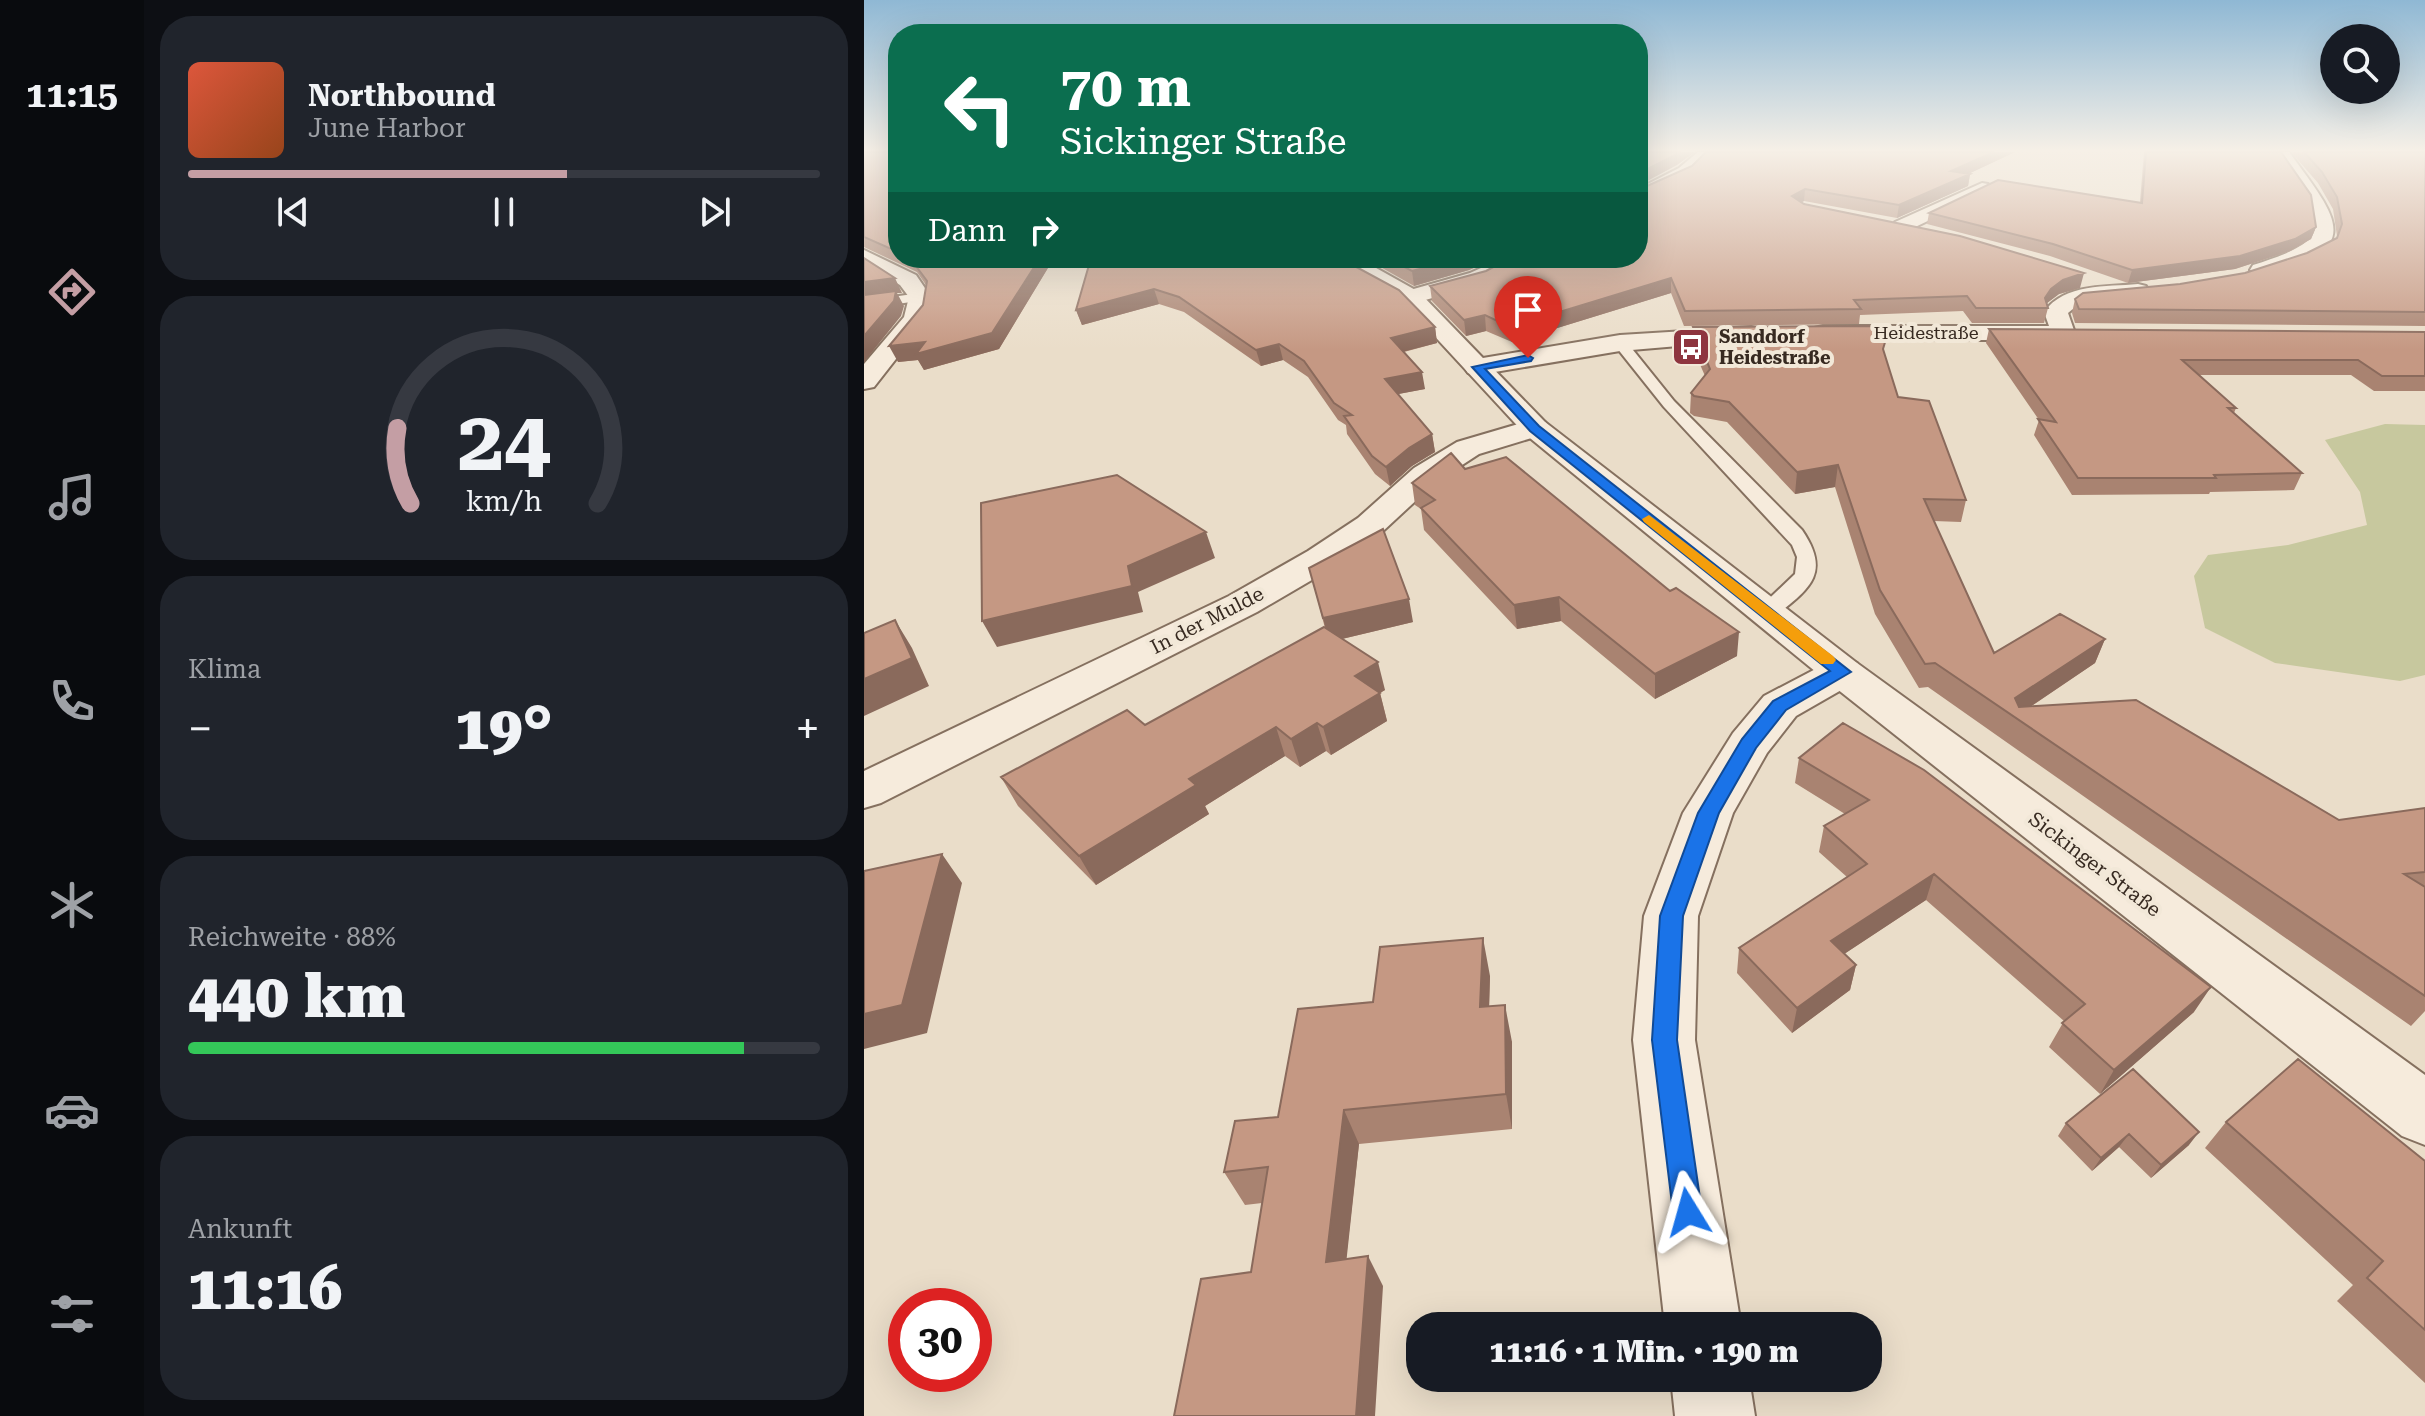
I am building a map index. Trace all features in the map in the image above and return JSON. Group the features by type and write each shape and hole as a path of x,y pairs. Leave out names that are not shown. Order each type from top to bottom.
{"street":[{"path":"1910,218 1894,225 1930,233"},
{"path":"2244,275 2289,263 2323,244 2327,231 2324,218"},
{"path":"864,256 908,280 920,297 916,318 864,381"},
{"name":"Sickinger Straße","path":"1357,268 1411,297 1535,428 1766,612 2425,1114"},
{"path":"1411,297 1478,278 1499,268"},
{"path":"2073,273 2125,292"},
{"path":"2063,333 2056,312 2073,298 2153,290"},
{"path":"1477,367 1620,343 1697,335 1768,333"},
{"name":"Heidestraße","path":"1798,333 2094,333"},
{"name":"In der Mulde","path":"864,791 1243,604 1321,559 1370,525 1425,475 1468,448 1535,428"},
{"path":"1701,1312 1664,1040 1671,916 1708,813 1749,744 1780,706 1842,672"},
{"path":"1712,1392 1715,1416"}],"lane":[{"path":"864,305 920,297"},
{"path":"1620,343 1679,416 1795,534 1807,557 1806,572 1798,586 1766,612"}],"green space":[{"path":"2385,424 2425,425 2425,675 2400,681 2275,663 2205,628 2194,576 2208,555 2288,545 2367,525 2360,492 2325,440"}],"building":[{"path":"864,218 888,218 888,248 864,237"},
{"path":"1648,218 1873,218 1960,236 2084,273 2063,280 2051,289 2045,298 2048,308 1976,308 1967,296 1854,300 1861,309 1685,311 1671,278 1510,327 1485,315 1464,320 1430,286 1492,268 1648,268"},
{"path":"1949,218 2315,218 2316,227 2295,239 2240,256 2132,270 2053,244"},
{"path":"2341,218 2425,218 2425,312 2079,309 2075,299 2083,293 2180,284 2245,273 2307,253 2337,238"},
{"path":"864,258 895,278 864,282"},
{"path":"917,268 1034,268 992,333 916,354 925,342 889,346 923,305 927,281"},
{"path":"1088,268 1358,268 1399,290 1435,327 1391,338 1422,372 1385,379 1432,434 1386,467 1372,456 1344,416 1352,415 1334,403 1304,361 1279,344 1256,350 1179,297 1154,289 1076,310"},
{"path":"896,291 894,301 864,336 864,295"},
{"path":"1876,326 1886,339 1883,349 1898,397 1929,401 1966,500 1924,499 1994,653 2060,614 2105,639 2015,698 2019,707 2136,700 2339,820 2425,808 2425,872 2404,874 2425,887 2425,996 1935,663 1925,664 1880,590 1838,465 1797,472 1729,402 1691,393 1710,369 1693,327"},
{"path":"1989,329 2425,332 2425,376 2382,376 2358,360 2182,360 2236,408 2228,408 2302,473 2214,475 2216,478 2078,478 2038,419 2056,422"},
{"path":"1451,453 1465,469 1506,457 1670,591 1676,588 1739,632 1655,674 1559,597 1514,605 1421,508 1435,500 1412,483"},
{"path":"1117,475 1206,532 1128,566 1132,586 982,621 981,503"},
{"path":"1383,529 1409,599 1323,618 1309,568"},
{"path":"895,620 912,658 864,679 864,633"},
{"path":"1324,627 1378,662 1355,676 1380,693 1323,727 1317,723 1291,739 1276,727 1189,779 1196,785 1079,856 1001,777 1127,710 1145,725"},
{"path":"1843,723 1924,770 2211,987 2114,1070 2062,1023 2085,1004 1934,874 1831,941 1856,965 1797,1008 1739,948 1867,864 1824,826 1869,800 1799,758"},
{"path":"942,854 902,1005 864,1014 864,871"},
{"path":"1483,938 1480,1007 1505,1005 1506,1094 1344,1110 1326,1262 1368,1256 1356,1416 1174,1416 1201,1279 1251,1272 1268,1167 1224,1172 1235,1121 1278,1117 1298,1009 1373,1002 1380,947"},
{"path":"2298,1059 2425,1161 2425,1330 2367,1278 2383,1261 2226,1122"},
{"path":"2133,1069 2199,1132 2161,1165 2129,1134 2101,1158 2066,1123"}],"slow traffic":[{"path":"1649,519 1827,660"}],"place":[{"name":"Sanddorf Heidestraße","path":"1691,347"}],"route":[{"path":"1528,358 1477,367 1535,428 1842,672 1780,706 1749,744 1708,813 1671,916 1664,1040 1688,1212"}]}
